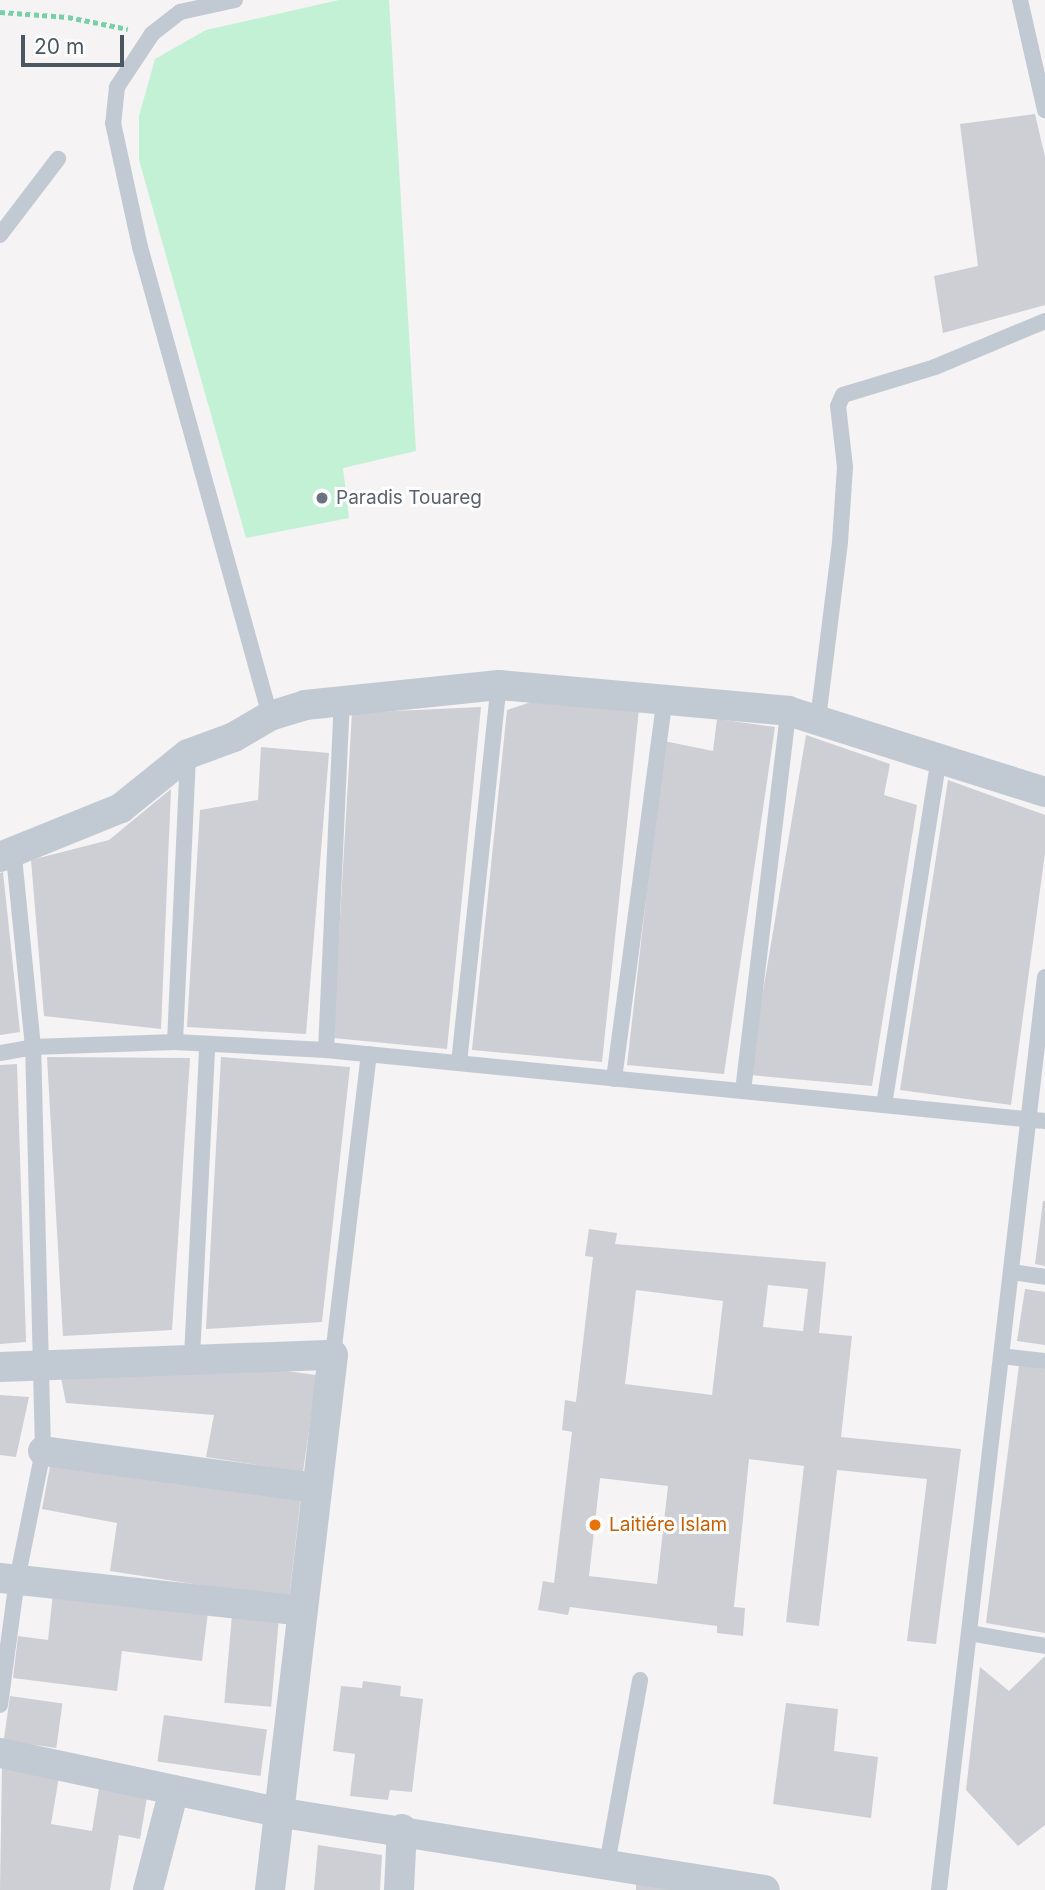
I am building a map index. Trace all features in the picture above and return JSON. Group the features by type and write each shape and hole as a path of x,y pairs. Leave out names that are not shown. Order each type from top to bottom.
{"street":[{"path":"7,856 121,808 188,754 234,737 270,716 305,705 342,704 499,685 788,711 1045,792"},
{"path":"0,1367 192,1357 333,1355 277,1812 270,1890"},
{"path":"43,1451 316,1488"},
{"path":"8,1579 302,1611"},
{"path":"0,1753 277,1812 402,1829 607,1877 765,1890"},
{"path":"149,1890 174,1790"},
{"path":"399,1890 402,1829"}],"lane":[{"path":"235,0 180,12 152,34 117,87 113,123 140,247 270,716"},
{"path":"1020,0 1045,110"},
{"path":"0,235 58,159"},
{"path":"818,719 840,542 845,467 838,406 843,395 935,367 1045,321"},
{"path":"458,1063 499,685"},
{"path":"614,1079 665,698"},
{"path":"326,1050 342,704"},
{"path":"743,1091 788,711"},
{"path":"175,1042 188,754"},
{"path":"884,1105 939,759"},
{"path":"0,1705 8,1579 43,1451 43,1365 33,1047 7,856"},
{"path":"939,1890 1011,1272 1037,1120 1045,977"},
{"path":"0,1053 33,1047 175,1042 207,1046 326,1050 1037,1120"},
{"path":"192,1357 207,1046"},
{"path":"333,1355 369,1054"},
{"path":"1011,1272 1045,1277"},
{"path":"1001,1356 1045,1361"},
{"path":"969,1633 1045,1646"},
{"path":"607,1877 640,1680"}],"path":[{"path":"0,12 68,17 152,34"}],"green space":[{"path":"339,0 389,0 416,451 343,468 349,518 246,538 139,160 139,116 155,59 206,30"}],"building":[{"path":"1035,114 1045,157 1045,305 943,333 934,276 978,266 960,124"},
{"path":"540,699 639,709 602,1062 472,1050 507,710"},
{"path":"481,707 447,1049 333,1038 352,713"},
{"path":"717,719 775,727 724,1074 627,1065 664,741 713,751"},
{"path":"806,735 890,764 884,795 917,805 872,1086 749,1075"},
{"path":"261,747 329,753 306,1034 187,1027 200,810 258,800"},
{"path":"948,780 1045,815 1045,853 1011,1105 900,1090"},
{"path":"171,789 161,1029 44,1016 31,860 109,840"},
{"path":"3,872 20,1032 0,1035 0,873"},
{"path":"47,1057 190,1058 172,1330 63,1336"},
{"path":"221,1057 350,1067 322,1322 206,1329"},
{"path":"17,1064 26,1342 0,1344 0,1065"},
{"path":"1045,1201 1045,1266 1035,1264"},
{"path":"589,1229 617,1233 615,1244 826,1262 819,1333 852,1336 841,1437 961,1449 936,1644 907,1641 927,1479 837,1470 819,1626 786,1622 804,1466 749,1459 734,1607 745,1608 743,1636 717,1633 717,1626 570,1607 568,1615 538,1610 543,1581 554,1583 572,1432 562,1430 565,1400 576,1402 593,1257 585,1256","holes":["768,1285 808,1289 803,1331 763,1327","636,1290 723,1301 712,1395 625,1384","600,1478 668,1486 657,1584 589,1576"]},
{"path":"1025,1289 1045,1292 1045,1345 1017,1341"},
{"path":"206,1361 317,1375 303,1472 206,1457 214,1415 66,1403 61,1378"},
{"path":"1019,1365 1045,1369 1045,1633 986,1623"},
{"path":"0,1395 29,1397 16,1457 0,1455"},
{"path":"51,1461 301,1496 289,1599 110,1571 117,1523 42,1509"},
{"path":"53,1593 208,1612 202,1661 122,1651 117,1691 13,1678 18,1636 48,1640"},
{"path":"232,1615 279,1619 271,1707 224,1703"},
{"path":"1045,1656 1045,1825 1018,1846 966,1790 980,1667 1009,1691"},
{"path":"363,1681 401,1686 400,1696 423,1699 412,1792 390,1790 388,1800 350,1796 355,1754 333,1751 341,1686 362,1688"},
{"path":"10,1696 62,1703 56,1748 4,1741"},
{"path":"786,1703 838,1709 834,1751 878,1757 871,1818 773,1804"},
{"path":"164,1715 267,1729 260,1776 157,1762"},
{"path":"2,1766 59,1777 51,1824 92,1831 100,1782 148,1791 140,1839 119,1835 110,1890 0,1890"},
{"path":"318,1845 382,1855 380,1890 314,1890"},
{"path":"636,1884 673,1890 636,1890"}],"place":[{"name":"Paradis Touareg","path":"322,498"},
{"name":"Laitiére Islam","path":"595,1525"}]}
